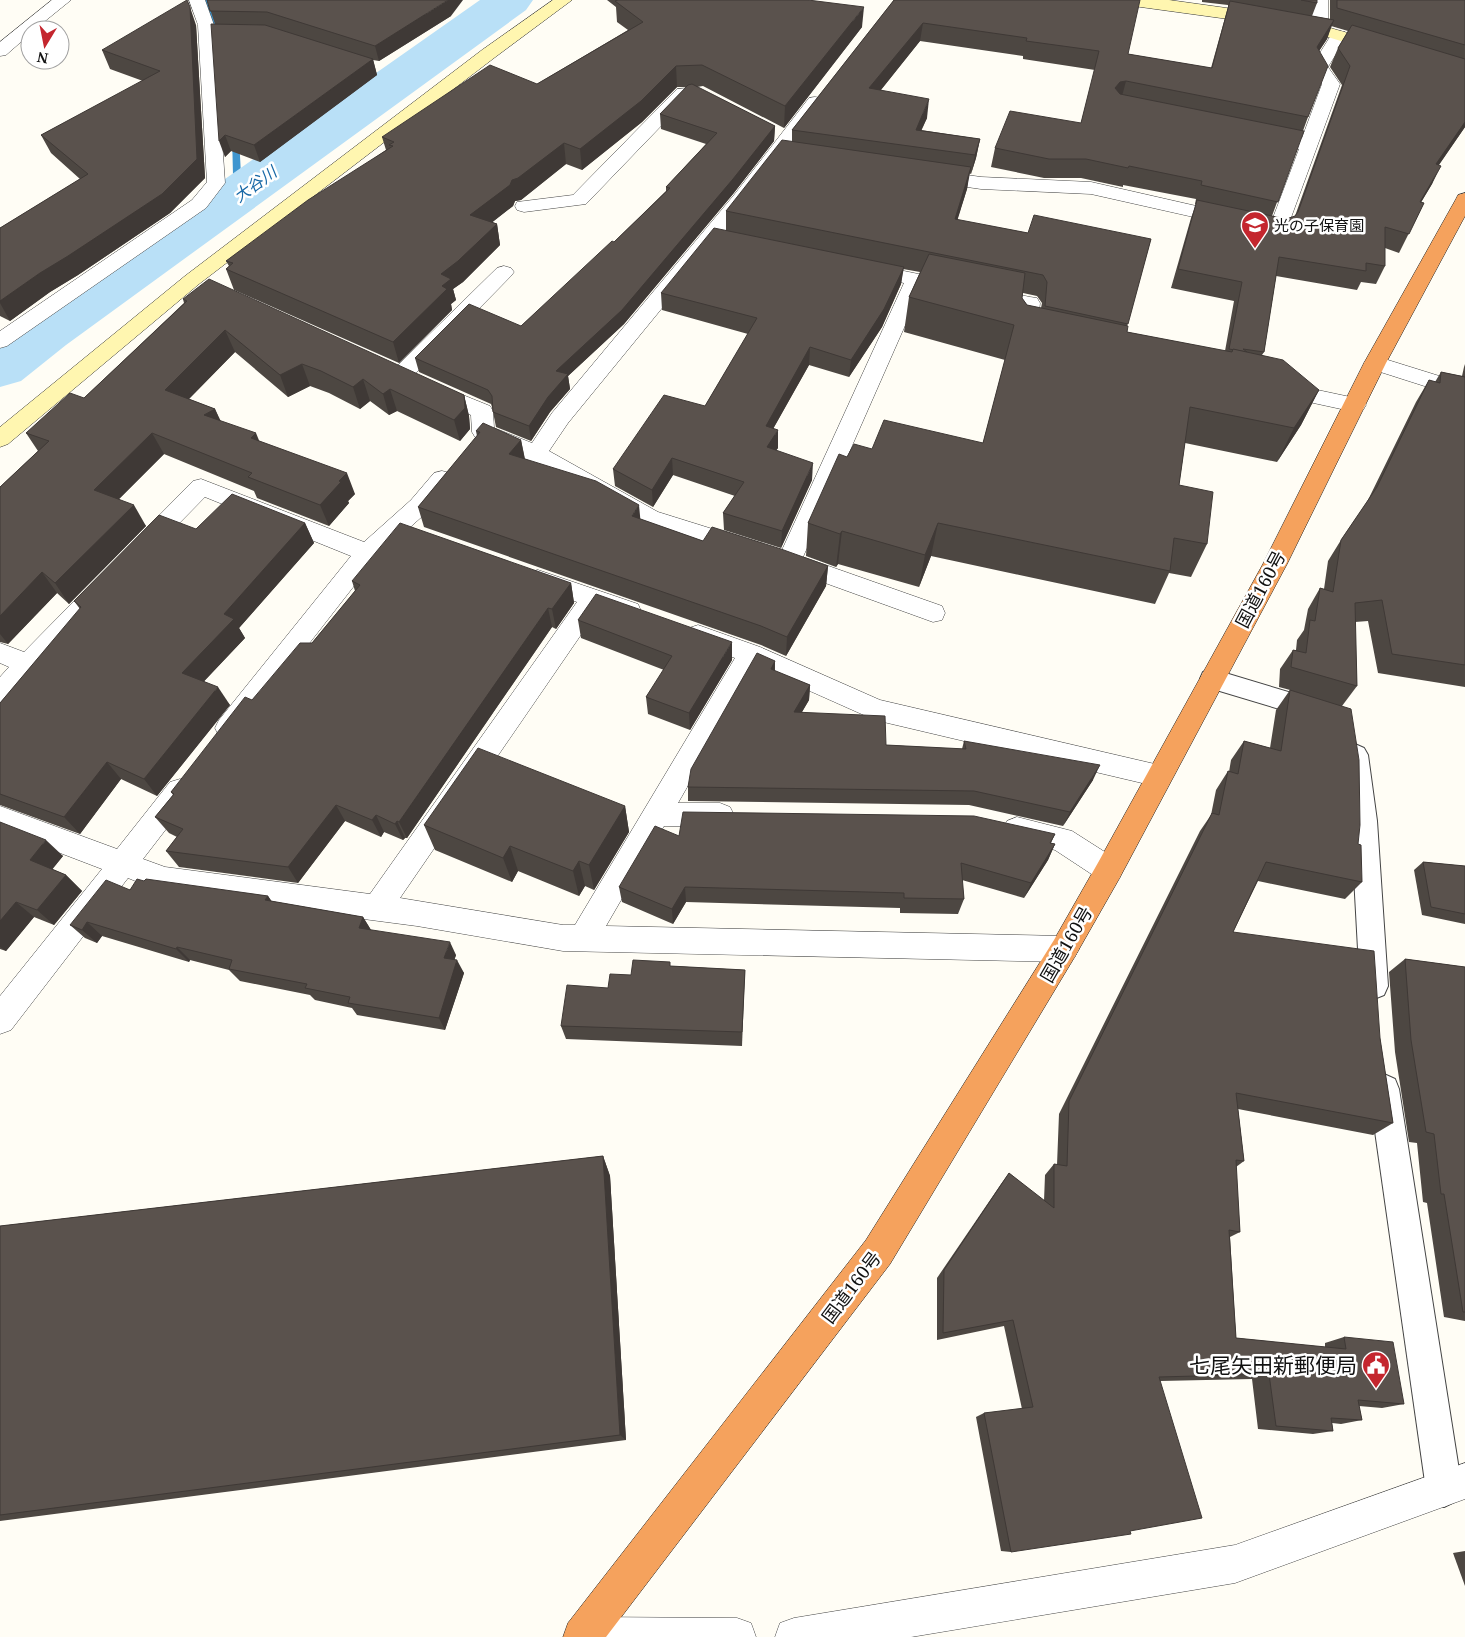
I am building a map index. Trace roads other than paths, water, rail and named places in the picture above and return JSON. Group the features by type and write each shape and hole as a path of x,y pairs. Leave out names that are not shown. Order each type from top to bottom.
{"highway":[{"name":"国道160号","path":"583,1636 878,1252 1064,950 1275,564 1375,364 1465,199"}],"street":[{"path":"0,51 42,14 63,0"},
{"path":"0,341 199,204 216,183 216,33 206,25 198,0"},
{"path":"0,439 201,284 480,59 564,0"},
{"path":"1131,0 1187,6 1320,30 1391,51"},
{"path":"1320,0 1320,30"},
{"path":"912,174 981,183 1091,188 1278,230 1331,84 1319,67 1339,36"},
{"path":"536,454 560,418 719,239 781,144 829,84"},
{"path":"524,206 579,200 683,93 696,92 704,96"},
{"path":"1272,138 1309,145"},
{"path":"846,266 1030,304 1026,333 1055,339"},
{"path":"213,748 367,553 419,506 470,446 482,412 392,371 504,272"},
{"path":"774,556 915,280"},
{"path":"1375,364 1465,392"},
{"path":"1258,384 1355,405"},
{"path":"470,446 536,454 650,518 774,556 933,613"},
{"path":"132,558 201,487 367,553"},
{"path":"394,528 419,537"},
{"path":"520,572 648,618"},
{"path":"0,693 104,586"},
{"path":"377,908 592,598"},
{"path":"676,628 751,654 875,709 1159,776"},
{"path":"0,653 28,664"},
{"path":"583,938 751,654"},
{"path":"0,1020 195,771"},
{"path":"657,814 744,815"},
{"path":"0,818 164,880 377,908 562,938 1064,950"},
{"path":"988,823 1036,832 1062,840 1109,870"},
{"path":"794,1637 1235,1564 1454,1485"},
{"path":"583,1636 737,1637"}],"lane":[{"path":"1212,679 1346,723 1364,820 1376,1013"},
{"path":"1380,1061 1454,1485"}],"waterway":[{"path":"207,0 218,39"},
{"name":"大谷川","path":"0,367 45,332 510,0"},
{"path":"235,137 237,175 242,191"}],"place":[{"name":"光の子保育園","path":"1255,249"},
{"name":"七尾矢田新郵便局","path":"1376,1389"}]}
